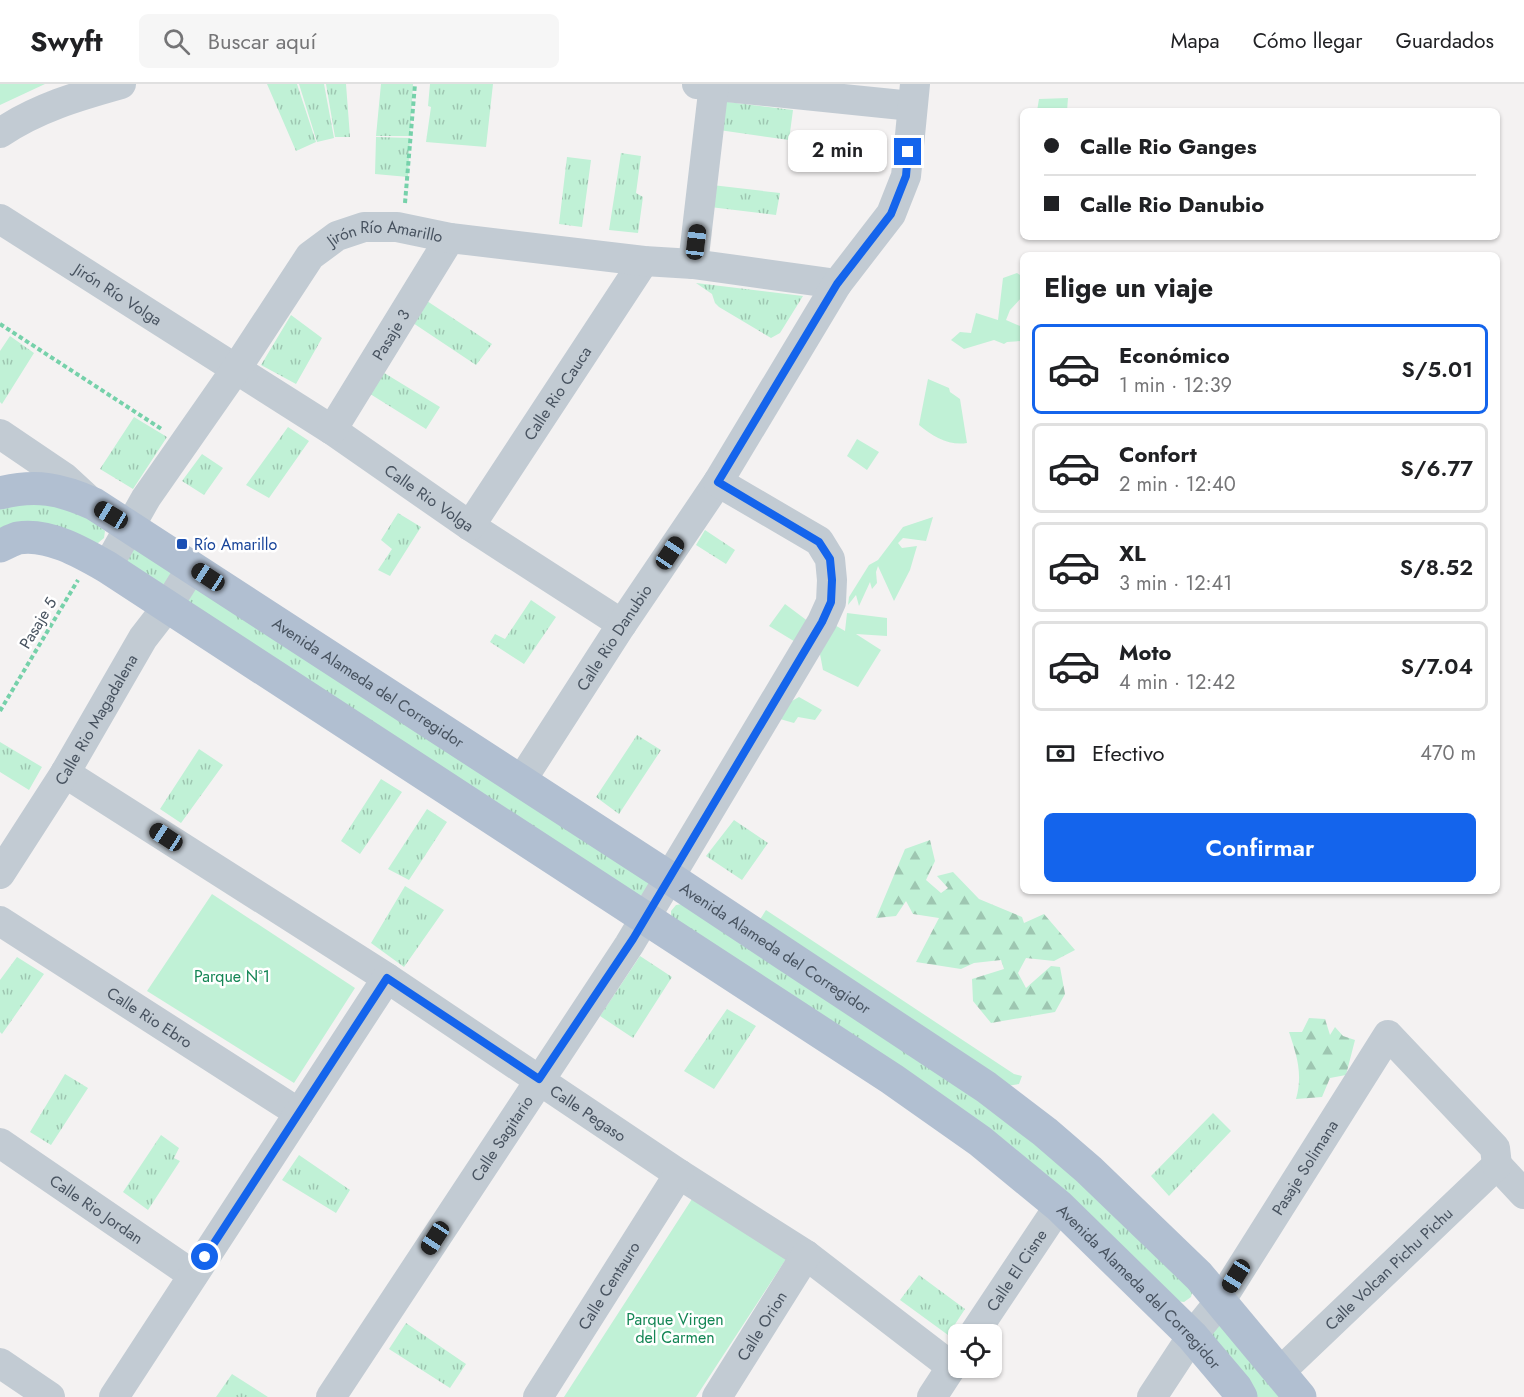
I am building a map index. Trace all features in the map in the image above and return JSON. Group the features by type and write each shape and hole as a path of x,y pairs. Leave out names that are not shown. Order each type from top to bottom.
{"main road":[{"name":"Avenida Alameda del Corregidor","path":"0,493 20,488 42,488 69,493 94,504 670,878 986,1087 1045,1132 1089,1170 1198,1276 1221,1300 1300,1397"},
{"name":"Avenida Alameda del Corregidor","path":"0,546 17,538 35,537 74,550 93,573 167,607 892,1079 980,1141 1059,1206 1192,1336 1241,1397"}],"street":[{"path":"0,132 35,113 71,98 121,84"},
{"path":"693,264 708,85 913,95"},
{"name":"Calle Rio Danubio","path":"521,782 622,624 718,482 837,284 891,214 906,176 913,95"},
{"name":"Jirón Río Volga","path":"0,219 236,369"},
{"name":"Jirón Río Amarillo","path":"93,573 129,526 310,256 337,236 364,227 403,229 450,238 644,261 693,264 837,284"},
{"name":"Pasaje 3","path":"332,430 450,238"},
{"name":"Calle Rio Cauca","path":"470,526 644,261"},
{"name":"Calle Rio Volga","path":"236,369 332,430 470,526 622,624"},
{"path":"0,435 65,478 94,504"},
{"name":"Calle Sagitario","path":"331,1397 645,919 822,622 831,602 830,559 819,542 718,482"},
{"name":"Calle Rio Magadalena","path":"0,874 65,773 143,638 167,607 192,567"},
{"name":"Calle Pegaso","path":"65,773 387,978 679,1174 806,1255 948,1357"},
{"name":"Calle Rio Ebro","path":"0,921 299,1113"},
{"path":"114,1397 387,978"},
{"name":"Pasaje Solimana","path":"1152,1397 1192,1336 1221,1300 1388,1035 1495,1148 1497,1165"},
{"name":"Calle Rio Jordan","path":"0,1143 193,1275"},
{"path":"1497,1165 1524,1194"},
{"name":"Calle Volcan Pichu Pichu","path":"1280,1372 1497,1165"},
{"name":"Calle Centauro","path":"538,1397 679,1174"},
{"name":"Calle El Cisne","path":"980,1324 1059,1206"},
{"name":"Calle Orion","path":"717,1397 806,1255"},
{"path":"0,1363 50,1397"},
{"path":"932,1397 948,1373"}],"path":[{"path":"403,229 415,84"},
{"path":"0,324 184,443"},
{"name":"Pasaje 5","path":"0,711 93,573"}],"green space":[{"path":"0,84 45,84 0,105"},
{"path":"267,84 297,84 316,142 296,151"},
{"path":"299,84 324,84 334,138 317,142"},
{"path":"326,84 346,84 350,137 335,137"},
{"path":"381,84 413,84 410,136 376,136"},
{"path":"430,84 493,84 486,147 426,142 431,107 428,106"},
{"path":"1068,98 1067,108 1038,108 1039,99"},
{"path":"720,101 793,110 789,140 719,130"},
{"path":"376,137 410,138 408,177 375,174"},
{"path":"621,153 641,156 636,193 643,197 638,233 609,230"},
{"path":"567,157 591,160 582,227 559,224"},
{"path":"712,185 780,193 776,215 710,207"},
{"path":"1017,273 1020,275 1020,299 1010,310 1006,320 1020,326 1020,341 1004,344 994,340 964,349 951,340 960,332 971,333 976,313 998,320 1003,278"},
{"path":"696,283 803,296 780,333 771,338 719,307 712,294"},
{"path":"427,301 492,344 476,365 413,323"},
{"path":"291,315 322,338 296,384 261,365"},
{"path":"10,336 34,353 2,404 0,402 0,351"},
{"path":"381,371 440,407 426,429 367,392"},
{"path":"928,379 949,388 950,392 960,399 967,443 942,440 919,425"},
{"path":"134,417 167,437 133,489 100,469"},
{"path":"288,427 309,441 269,498 246,485"},
{"path":"857,439 879,452 867,470 847,456"},
{"path":"202,454 223,468 204,495 182,481"},
{"path":"0,504 70,504 105,531 104,538 98,543 0,532"},
{"path":"398,513 421,527 390,576 378,570 392,549 381,540"},
{"path":"933,517 926,541 903,538 898,543 902,548 917,546 910,570 894,601 878,566 877,583 872,589 870,582 859,606 856,595 848,605 849,597 869,565 878,560 903,527"},
{"path":"705,530 735,550 726,564 696,545"},
{"path":"133,548 172,570 168,582 162,585 129,569 126,557"},
{"path":"200,587 649,879 650,887 645,894 637,897 192,610 187,597 192,590"},
{"path":"531,600 556,617 524,664 490,642 495,634 505,639"},
{"path":"785,604 809,622 797,643 769,626"},
{"path":"847,613 887,618 887,636 856,634 881,650 858,687 823,670 820,654 833,624 845,631"},
{"path":"799,697 822,710 815,720 798,717 794,723 780,719 790,702"},
{"path":"637,735 661,750 619,814 596,797"},
{"path":"0,742 42,767 29,790 0,772"},
{"path":"199,749 223,765 181,823 160,809"},
{"path":"381,779 402,792 360,854 341,841"},
{"path":"427,809 447,822 409,880 388,869"},
{"path":"734,820 768,843 742,880 706,856"},
{"path":"930,840 935,861 926,880 941,893 948,888 937,876 953,872 979,899 1022,917 1024,923 1044,914 1075,950 1054,961 1026,958 1018,973 1026,988 1051,966 1060,967 1065,994 1055,1012 991,1023 973,1001 972,979 1004,969 1001,960 974,963 961,969 916,962 939,918 913,914 906,901 896,916 876,918 905,849"},
{"path":"405,886 444,910 404,967 371,943"},
{"name":"Parque N°1","path":"212,894 355,988 294,1083 147,991"},
{"path":"682,904 970,1088 1065,1163 1193,1289 1191,1297 1184,1302 1176,1301 671,919 671,911 676,905"},
{"path":"766,910 1014,1074 1022,1076 1019,1084 1007,1086 759,921"},
{"path":"640,956 672,977 633,1038 600,1016"},
{"path":"17,957 44,974 2,1034 0,1032 0,980"},
{"path":"727,1009 756,1026 714,1089 684,1071"},
{"path":"1309,1018 1325,1019 1330,1035 1335,1027 1343,1036 1355,1040 1346,1075 1330,1078 1322,1097 1296,1099 1299,1073 1297,1057 1289,1032 1302,1032"},
{"path":"65,1074 88,1088 51,1145 30,1132"},
{"path":"1213,1113 1231,1131 1169,1196 1151,1176"},
{"path":"161,1135 179,1148 174,1158 180,1161 148,1210 123,1192"},
{"path":"299,1155 350,1190 336,1213 282,1180"},
{"name":"Parque Virgen del Carmen","path":"692,1199 786,1259 696,1397 564,1397"},
{"path":"919,1275 965,1309 955,1324 948,1324 948,1335 900,1300"},
{"path":"406,1323 466,1364 450,1388 389,1349"},
{"path":"1220,1323 1285,1397 1254,1397 1209,1340 1212,1327"},
{"path":"232,1374 268,1397 216,1397"}],"place":[{"name":"Río Amarillo","path":"182,544"}],"route":[{"path":"205,1257 387,978 539,1079 629,945 822,622 831,602 830,559 819,542 718,482 837,284 891,214 906,176 908,152"}]}
